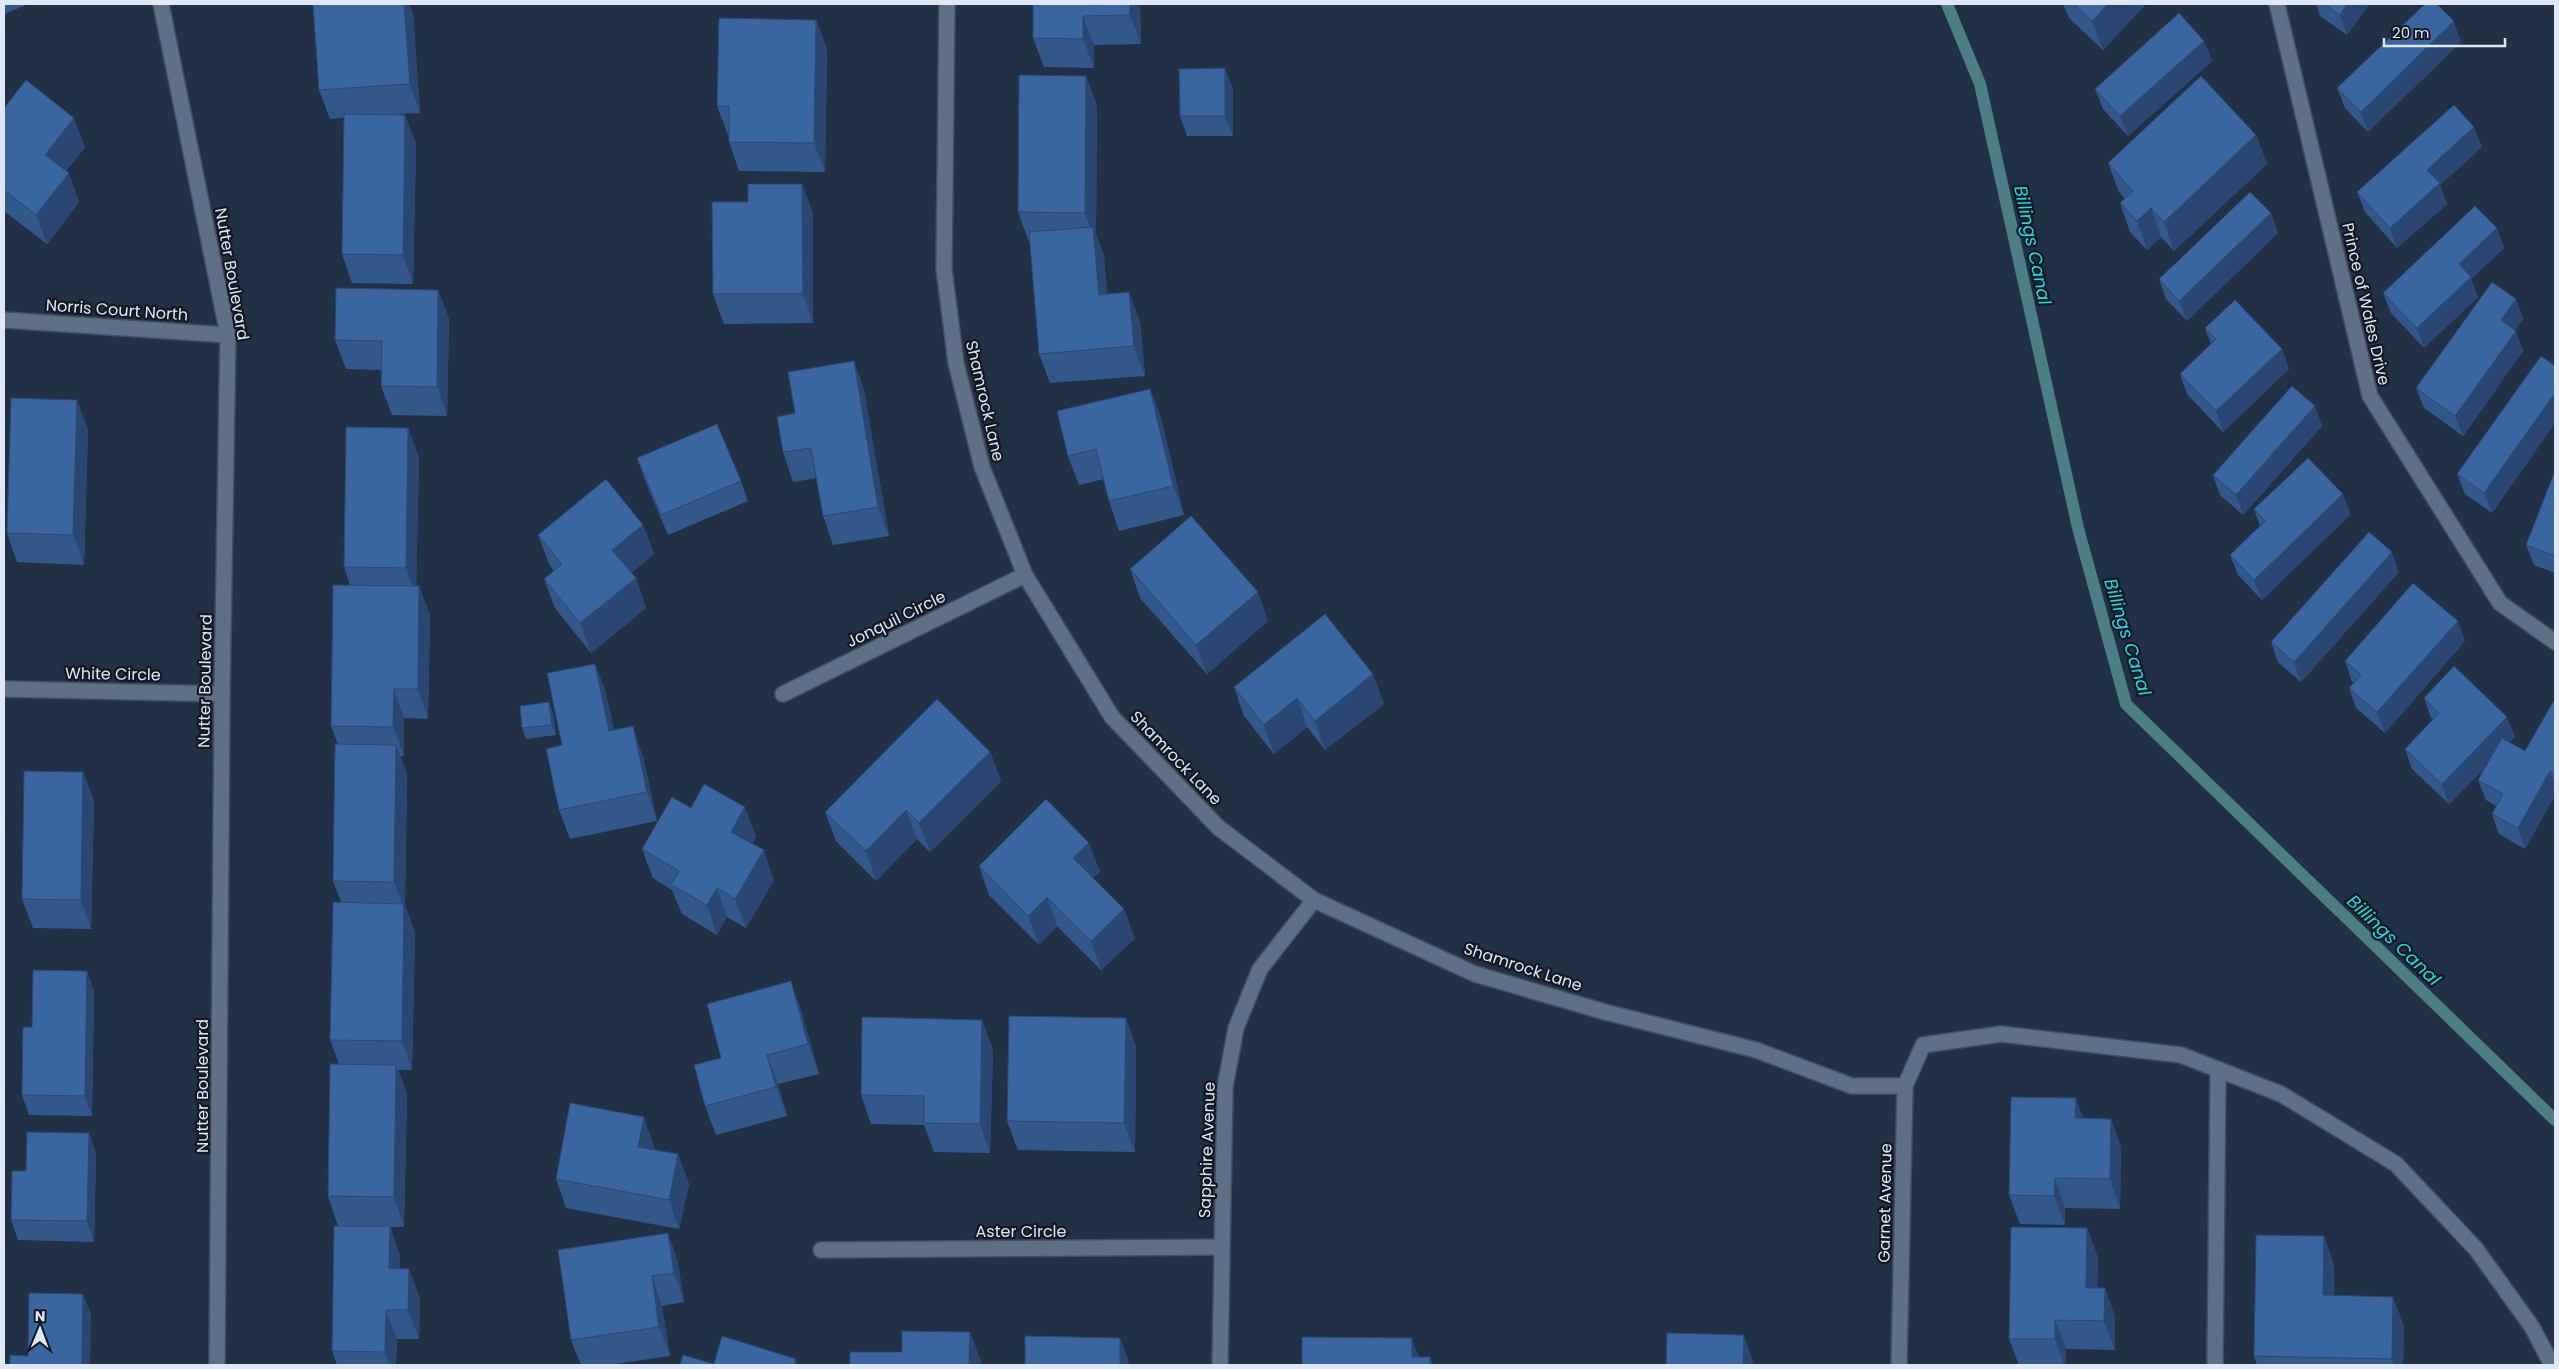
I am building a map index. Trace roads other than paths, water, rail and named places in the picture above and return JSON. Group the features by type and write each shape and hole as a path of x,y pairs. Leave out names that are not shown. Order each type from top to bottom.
{"street":[{"name":"Nutter Boulevard","path":"162,4 228,335 222,694 217,1365"},
{"name":"Shamrock Lane","path":"947,4 944,269 956,363 982,467 1024,575 1112,717 1219,828 1314,900 1475,974 1605,1012 1756,1050 1852,1086 1905,1086"},
{"name":"Prince of Wales Drive","path":"2277,4 2370,396 2500,603 2555,642"},
{"name":"Norris Court North","path":"4,320 228,335"},
{"name":"Jonquil Circle","path":"783,694 1024,575"},
{"name":"White Circle","path":"4,689 222,694"},
{"name":"Sapphire Avenue","path":"1220,1365 1225,1087 1236,1028 1260,969 1314,900"},
{"name":"Garnet Avenue","path":"1899,1365 1905,1086 1923,1045 2001,1034 2181,1055 2218,1069"},
{"path":"2215,1365 2218,1069 2281,1094 2396,1164 2476,1249 2532,1327 2552,1365"},
{"name":"Aster Circle","path":"821,1250 1222,1247"}],"waterway":[{"name":"Billings Canal","path":"1947,4 1980,84 2078,528 2126,704 2555,1120"}]}
